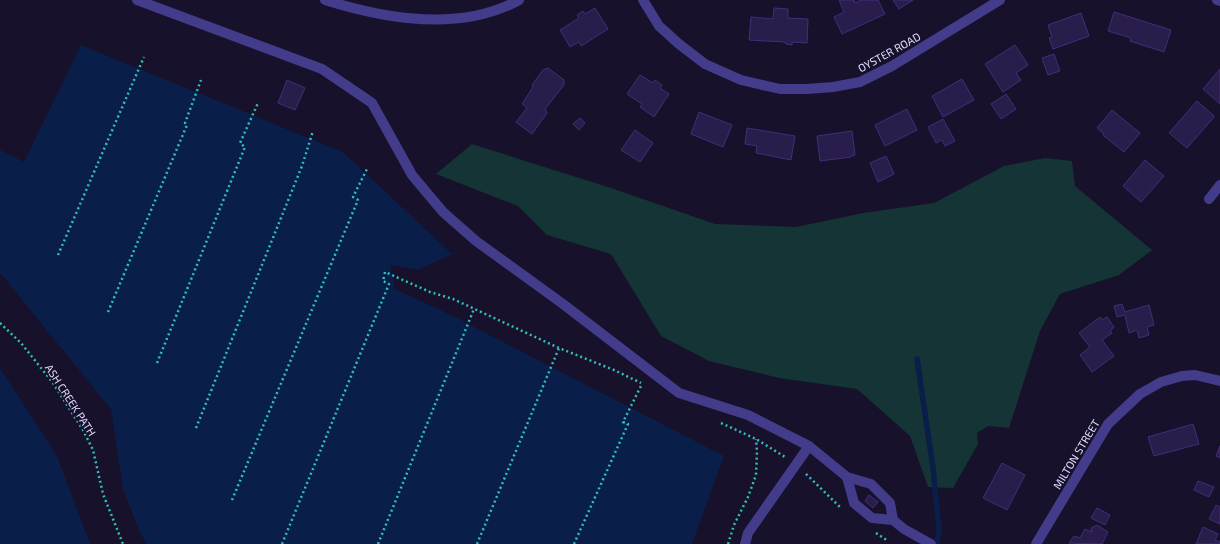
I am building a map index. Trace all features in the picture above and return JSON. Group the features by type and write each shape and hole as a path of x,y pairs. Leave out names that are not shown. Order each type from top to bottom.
{"street":[{"path":"136,0 322,69 372,103 412,175 443,212 476,242 563,304 678,393 748,414 809,446 847,477 871,484 890,503 893,520"},
{"path":"325,0 343,3 386,16 428,20 467,17 505,8 519,0"},
{"name":"OYSTER ROAD","path":"643,0 659,26 705,64 740,80 780,89 833,87 860,82 892,66 1000,0"},
{"path":"1208,199 1220,185"},
{"name":"MILTON STREET","path":"1036,544 1108,424 1140,394 1161,382 1182,376 1195,375 1220,381"},
{"path":"745,544 748,533 809,446"},
{"path":"847,477 854,503 872,518 893,520 904,529 930,544"}],"path":[{"path":"58,255 144,57"},
{"path":"108,312 187,125 185,123 201,80"},
{"path":"156,363 245,147 240,144 258,103"},
{"path":"196,428 302,166 313,131"},
{"path":"232,500 358,200 353,197 368,167"},
{"path":"282,544 390,284 383,281 385,272 430,292 453,299 559,348 614,370 648,387"},
{"path":"378,544 474,309"},
{"name":"ASH CREEK PATH","path":"0,323 21,343 53,383 83,430 93,450 103,494 123,544"},
{"path":"477,544 559,348"},
{"path":"574,544 628,424 623,422 642,384"},
{"path":"719,422 756,439 797,465 842,509"},
{"path":"728,544 734,525 748,497 756,476 756,439"},
{"path":"874,532 888,541"}],"green space":[{"path":"472,144 611,188 715,224 796,227 863,213 934,203 1004,166 1045,158 1072,161 1075,186 1152,250 1119,275 1060,294 1040,331 1009,428 988,426 977,433 978,444 953,488 928,487 910,436 857,389 779,378 709,361 661,336 611,254 547,235 518,206 436,174"}],"water":[{"path":"81,45 343,152 452,254 418,270 390,265 395,289 453,316 724,456 692,544 147,544 140,533 123,489 111,409 0,273 0,150 24,162"},
{"path":"0,368 57,456 90,544 0,544"}],"building":[{"path":"839,0 854,0 855,3 861,0 878,0 885,14 842,34 834,17 844,12"},
{"path":"893,0 913,0 899,9"},
{"path":"595,8 608,29 581,46 579,42 570,47 560,30 579,18 577,15 583,11 585,14"},
{"path":"774,8 788,9 788,18 808,19 807,43 792,42 792,45 784,42 749,40 751,17 773,19"},
{"path":"1114,12 1171,30 1164,52 1130,41 1131,38 1108,31"},
{"path":"1081,13 1089,36 1053,49 1049,38 1052,37 1048,25"},
{"path":"1015,45 1028,65 1016,73 1021,80 1003,92 985,64"},
{"path":"1054,54 1060,71 1048,75 1042,58"},
{"path":"548,68 564,80 564,85 545,109 547,113 532,134 516,122 527,108 522,104 533,87 532,85 543,70"},
{"path":"1220,69 1220,104 1203,89"},
{"path":"640,75 653,83 655,80 662,85 660,88 669,94 654,117 640,107 642,104 627,94"},
{"path":"962,79 974,100 943,117 932,96"},
{"path":"287,80 305,88 295,110 278,103"},
{"path":"1006,94 1016,109 1001,119 991,104"},
{"path":"1197,101 1214,117 1187,148 1169,133"},
{"path":"907,109 917,130 885,146 875,125"},
{"path":"1112,110 1140,133 1124,152 1104,136 1103,133 1097,128"},
{"path":"699,112 732,125 723,147 691,134"},
{"path":"580,118 585,123 579,130 573,124"},
{"path":"943,119 955,141 945,146 942,140 936,143 928,127"},
{"path":"747,128 795,136 791,160 756,153 757,146 745,144"},
{"path":"635,130 653,143 640,162 621,150"},
{"path":"852,131 855,155 851,157 820,161 817,136"},
{"path":"886,156 894,174 878,182 870,163"},
{"path":"1145,160 1164,176 1141,202 1123,186"},
{"path":"1122,304 1125,312 1149,305 1154,325 1147,327 1149,335 1139,338 1137,330 1129,333 1125,315 1117,317 1114,306"},
{"path":"1100,317 1102,320 1107,317 1114,327 1110,331 1112,333 1102,340 1114,356 1092,372 1080,355 1090,347 1079,333"},
{"path":"1193,424 1199,444 1154,456 1148,437"},
{"path":"1220,446 1220,458 1216,456"},
{"path":"1002,463 1025,475 1007,510 983,498"},
{"path":"1198,481 1214,487 1209,497 1194,490"},
{"path":"869,495 878,502 873,508 865,501"},
{"path":"1216,505 1220,507 1220,524 1209,519"},
{"path":"1097,508 1110,515 1105,525 1091,518"},
{"path":"1097,525 1108,532 1102,544 1069,543 1074,536 1080,538 1085,529 1092,532 1091,528"},
{"path":"1203,527 1218,534 1215,540 1220,542 1220,544 1196,544"}],"waterway":[{"path":"917,359 933,468 939,530 937,544"}]}
